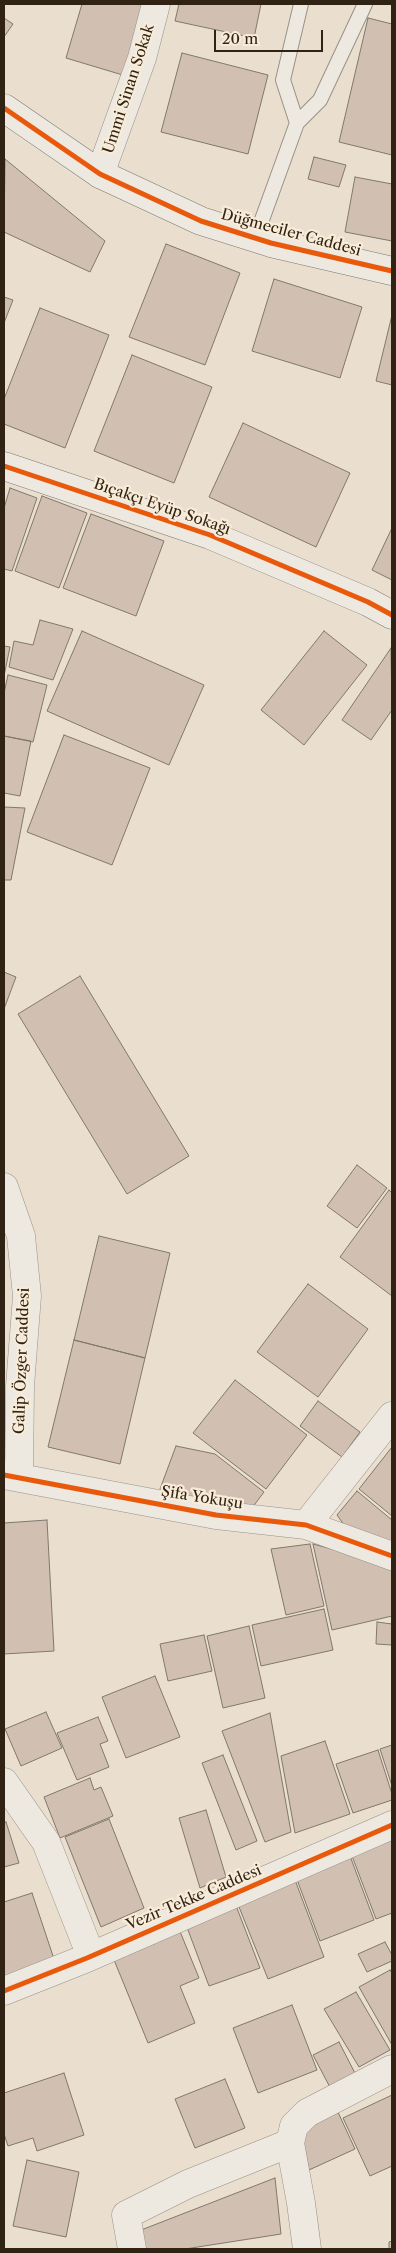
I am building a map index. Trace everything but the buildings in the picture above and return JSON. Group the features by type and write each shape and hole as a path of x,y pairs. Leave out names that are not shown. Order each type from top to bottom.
{"street":[{"name":"Ummi Sinan Sokak","path":"100,174 142,58 156,4"},
{"name":"Düğmeciler Caddesi","path":"4,108 100,174 201,221 255,239 392,271"},
{"name":"Bıçakçı Eyüp Sokağı","path":"4,466 210,535 368,602 392,615"},
{"name":"Galip Özger Caddesi","path":"4,1187 21,1236 27,1296 12,1476"},
{"path":"306,1525 392,1416"},
{"name":"Şifa Yokuşu","path":"12,1476 216,1515 306,1525 392,1556"},
{"path":"4,1782 46,1842 91,1956"},
{"name":"Vezir Tekke Caddesi","path":"4,1991 91,1956 392,1825"},
{"path":"307,2249 290,2143 294,2126 307,2113 392,2069"},
{"path":"132,2249 126,2215 188,2184 290,2143"}],"lane":[{"path":"297,123 283,80 301,4"},
{"path":"255,239 297,123 320,100 365,4"}],"cycle path":[{"path":"4,108 100,174 201,221 271,243 392,271"},
{"path":"4,466 210,535 368,602 392,615"},
{"path":"4,1475 216,1515 306,1525 392,1556"},
{"path":"4,1991 87,1958 392,1825"}]}
